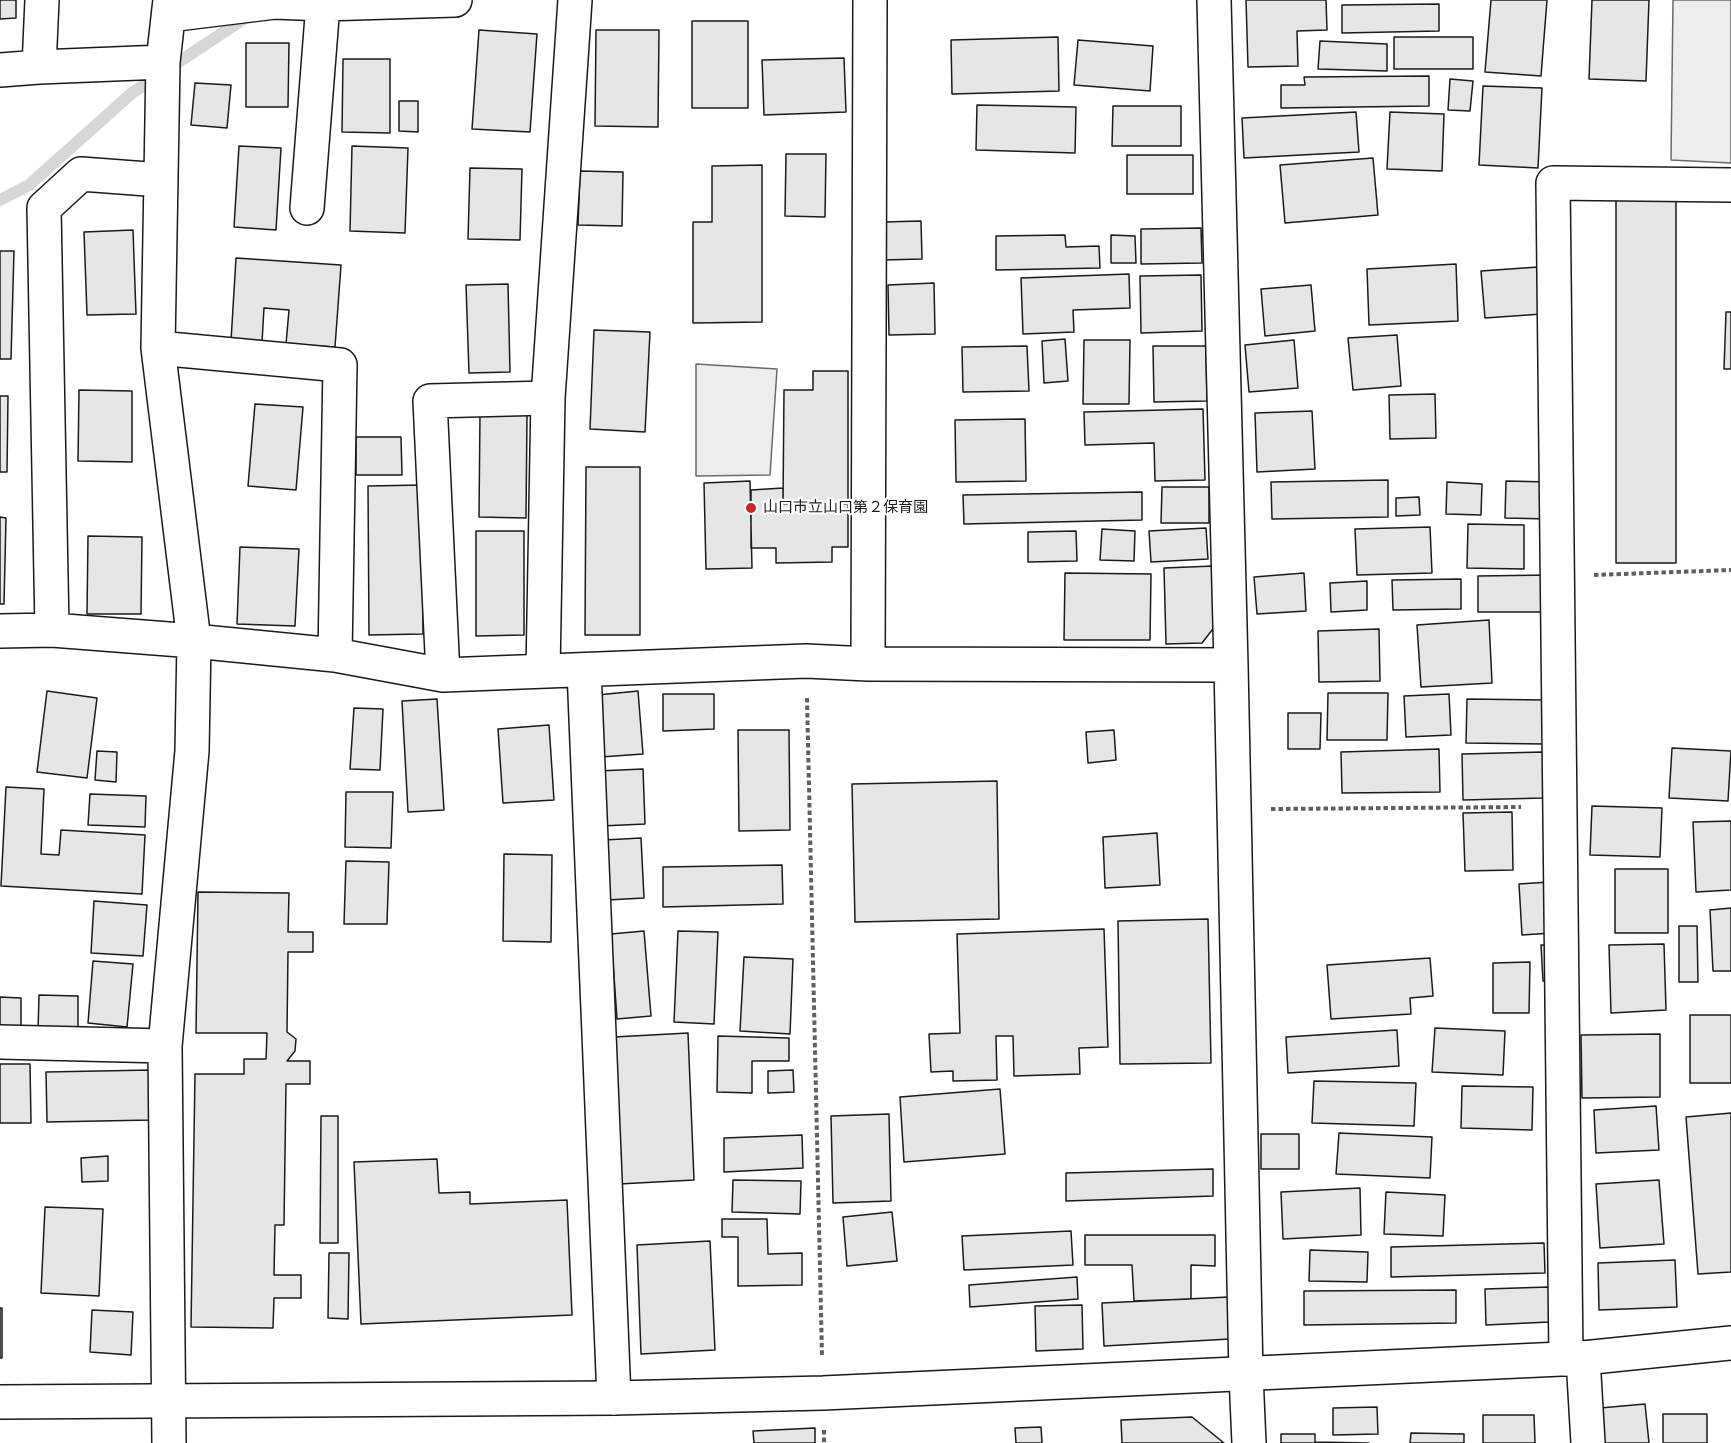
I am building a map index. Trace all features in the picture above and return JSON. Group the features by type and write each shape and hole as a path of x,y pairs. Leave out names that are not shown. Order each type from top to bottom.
{"street":[{"path":"39,67 42,0"},
{"path":"169,1443 165,1046 192,751 194,641 158,348 163,62 169,8 275,1 322,4 455,0"},
{"path":"543,671 548,398 575,0"},
{"path":"868,664 870,0"},
{"path":"1214,0 1249,1443"},
{"path":"307,208 322,4"},
{"path":"0,70 163,62"},
{"path":"52,630 44,208 81,174 161,180"},
{"path":"1588,1443 1574,1359 1560,807 1553,183 1731,185"},
{"path":"158,348 340,365 335,655"},
{"path":"443,675 430,401 548,398"},
{"path":"0,631 52,630 335,655 443,675 806,661 868,664 1231,665"},
{"path":"584,670 614,1398"},
{"path":"0,1042 165,1046"},
{"path":"0,1402 614,1398 823,1393 1574,1359 1731,1343"}],"path":[{"path":"1558,576 1731,570"},
{"path":"806,661 824,1443"},
{"path":"1234,809 1560,807"}],"shaded area":[{"path":"1673,0 1731,0 1731,163 1671,160"},
{"path":"696,364 777,369 770,475 696,476"}],"building":[{"path":"0,0 16,0 16,18 0,19"},
{"path":"1246,0 1326,0 1327,30 1297,31 1298,66 1248,67"},
{"path":"1491,0 1547,0 1541,76 1485,72"},
{"path":"1592,0 1649,0 1646,81 1589,79"},
{"path":"1439,4 1439,31 1342,33 1342,5"},
{"path":"692,21 748,21 748,108 692,108"},
{"path":"479,30 537,34 530,132 472,129"},
{"path":"596,30 659,30 658,127 595,126"},
{"path":"1058,37 1059,91 952,94 951,40"},
{"path":"1394,37 1473,37 1473,69 1394,69"},
{"path":"1078,40 1153,46 1150,91 1074,85"},
{"path":"1320,41 1387,44 1387,71 1318,69"},
{"path":"246,43 289,43 288,107 246,107"},
{"path":"844,58 846,112 764,115 762,60"},
{"path":"343,59 390,59 390,133 342,132"},
{"path":"1429,76 1429,106 1281,108 1281,85 1305,85 1304,77"},
{"path":"1450,79 1473,81 1470,111 1448,110"},
{"path":"195,83 231,85 227,128 191,125"},
{"path":"1483,86 1542,88 1538,168 1479,165"},
{"path":"399,101 418,101 418,132 399,131"},
{"path":"977,105 1076,107 1075,153 976,150"},
{"path":"1113,106 1181,106 1181,146 1112,146"},
{"path":"1356,112 1359,152 1244,158 1242,118"},
{"path":"1390,112 1444,114 1442,171 1387,169"},
{"path":"239,146 281,148 276,230 234,227"},
{"path":"352,146 408,148 405,233 350,231"},
{"path":"786,154 826,154 825,217 785,216"},
{"path":"1127,155 1193,155 1193,194 1127,194"},
{"path":"1373,158 1378,215 1285,223 1280,165"},
{"path":"762,165 762,322 693,323 693,222 712,222 712,166"},
{"path":"470,168 522,169 520,240 468,239"},
{"path":"580,171 623,172 622,226 578,225"},
{"path":"1616,192 1676,192 1676,563 1616,563"},
{"path":"921,221 922,259 883,260 883,222"},
{"path":"1201,228 1202,263 1141,264 1141,229"},
{"path":"133,230 136,314 87,315 84,232"},
{"path":"1065,235 1066,247 1099,246 1100,268 996,270 996,236"},
{"path":"1111,235 1135,236 1136,263 1111,263"},
{"path":"0,251 14,251 11,359 0,359"},
{"path":"236,258 341,265 335,347 286,344 289,310 264,308 262,342 231,341"},
{"path":"1456,264 1458,321 1369,325 1367,269"},
{"path":"1538,267 1542,314 1485,318 1481,271"},
{"path":"1129,274 1130,308 1073,310 1074,332 1023,334 1021,278"},
{"path":"1201,275 1202,331 1141,333 1140,276"},
{"path":"934,283 935,334 889,335 888,285"},
{"path":"508,284 510,372 469,373 466,285"},
{"path":"1311,285 1315,331 1265,336 1261,289"},
{"path":"1726,312 1731,312 1731,369 1724,369"},
{"path":"594,330 650,332 645,432 590,429"},
{"path":"1397,335 1401,386 1353,390 1348,338"},
{"path":"1065,339 1068,381 1044,383 1042,341"},
{"path":"1084,340 1130,340 1129,404 1083,404"},
{"path":"1294,340 1298,388 1249,392 1245,345"},
{"path":"1027,346 1029,391 963,392 962,347"},
{"path":"1153,346 1206,346 1207,401 1154,402"},
{"path":"813,371 848,371 848,504 783,504 784,390 813,390"},
{"path":"79,390 132,391 132,462 78,461"},
{"path":"1435,394 1436,438 1390,439 1389,395"},
{"path":"0,396 8,396 7,472 0,472"},
{"path":"255,404 303,407 296,490 248,486"},
{"path":"1203,409 1205,480 1155,481 1154,443 1085,445 1084,412"},
{"path":"1312,411 1315,469 1257,472 1255,413"},
{"path":"480,414 527,414 526,518 479,517"},
{"path":"1025,419 1026,481 956,482 955,420"},
{"path":"356,437 401,437 402,475 356,475"},
{"path":"586,467 640,467 640,635 585,635"},
{"path":"1388,480 1388,517 1272,519 1271,482"},
{"path":"750,481 752,568 706,569 704,483"},
{"path":"1506,481 1549,482 1549,519 1505,518"},
{"path":"1447,482 1482,484 1481,515 1446,514"},
{"path":"423,485 423,634 369,635 368,486"},
{"path":"1162,487 1209,487 1209,523 1161,523"},
{"path":"783,488 783,504 848,504 848,547 832,547 832,562 776,563 776,548 751,548 751,490"},
{"path":"1142,492 1142,520 964,524 963,495"},
{"path":"1419,497 1420,515 1396,516 1396,498"},
{"path":"0,517 6,518 4,604 0,604"},
{"path":"1468,524 1524,525 1524,569 1467,568"},
{"path":"1430,527 1432,573 1357,575 1355,529"},
{"path":"1206,528 1208,559 1151,562 1149,531"},
{"path":"1102,529 1135,531 1134,561 1100,560"},
{"path":"476,531 524,531 524,635 476,636"},
{"path":"1076,531 1077,561 1028,562 1028,532"},
{"path":"88,536 142,537 141,614 87,614"},
{"path":"240,547 299,549 295,626 237,624"},
{"path":"1214,566 1216,625 1202,643 1166,644 1164,568"},
{"path":"1065,573 1151,574 1150,640 1064,640"},
{"path":"1304,573 1306,611 1257,614 1254,577"},
{"path":"1551,575 1552,612 1478,612 1478,576"},
{"path":"1461,579 1461,609 1393,610 1392,580"},
{"path":"1367,581 1367,610 1331,612 1330,583"},
{"path":"1489,620 1492,683 1421,687 1417,625"},
{"path":"1379,629 1380,681 1319,682 1318,631"},
{"path":"47,691 97,698 87,778 37,772"},
{"path":"638,691 643,754 601,757 597,695"},
{"path":"1328,693 1388,693 1387,740 1327,740"},
{"path":"663,694 714,694 714,729 663,731"},
{"path":"1449,694 1451,735 1406,737 1404,696"},
{"path":"437,699 444,810 408,812 402,701"},
{"path":"1467,699 1545,700 1545,744 1466,743"},
{"path":"354,708 383,709 380,770 350,769"},
{"path":"1288,713 1321,713 1320,749 1288,749"},
{"path":"549,725 554,800 503,803 498,729"},
{"path":"738,730 789,730 790,830 739,831"},
{"path":"1114,730 1116,760 1088,763 1086,732"},
{"path":"1672,748 1731,751 1728,801 1669,798"},
{"path":"1439,749 1440,792 1342,793 1341,752"},
{"path":"97,751 117,752 116,782 95,780"},
{"path":"1543,752 1544,798 1463,800 1462,754"},
{"path":"643,769 645,824 601,826 598,771"},
{"path":"997,781 999,919 855,922 852,784"},
{"path":"6,787 44,789 41,854 59,855 61,830 145,835 142,894 1,886"},
{"path":"346,792 393,792 391,848 345,847"},
{"path":"90,794 146,796 145,827 88,825"},
{"path":"1592,806 1662,808 1660,857 1590,855"},
{"path":"1512,812 1513,870 1465,871 1463,813"},
{"path":"1731,821 1731,890 1696,892 1693,822"},
{"path":"1157,833 1160,885 1105,888 1103,837"},
{"path":"641,838 644,898 607,900 604,840"},
{"path":"504,854 552,855 551,942 503,941"},
{"path":"346,861 389,862 387,924 344,924"},
{"path":"782,865 783,904 663,907 663,867"},
{"path":"1615,869 1668,869 1668,933 1615,933"},
{"path":"1549,882 1552,933 1522,935 1519,884"},
{"path":"198,892 289,893 288,932 313,932 313,952 288,952 287,1032 296,1039 295,1051 287,1061 310,1061 310,1084 286,1084 284,1225 275,1225 274,1275 301,1275 301,1298 274,1298 273,1328 191,1327 195,1074 244,1074 244,1059 266,1059 267,1033 196,1033"},
{"path":"94,901 147,905 143,956 91,953"},
{"path":"1731,908 1731,971 1713,971 1710,910"},
{"path":"1208,919 1211,1063 1120,1064 1118,921"},
{"path":"1679,926 1697,926 1698,982 1679,982"},
{"path":"1104,929 1108,1047 1079,1048 1080,1074 1014,1076 1013,1036 996,1036 997,1080 953,1081 953,1071 931,1072 929,1034 960,1033 957,934"},
{"path":"644,931 651,1016 617,1019 611,934"},
{"path":"678,931 718,932 714,1024 674,1022"},
{"path":"1664,944 1666,1010 1611,1013 1609,945"},
{"path":"1541,945 1557,945 1558,981 1543,981"},
{"path":"744,957 793,959 790,1034 740,1031"},
{"path":"1430,958 1433,996 1410,998 1411,1014 1331,1019 1327,965"},
{"path":"93,961 133,964 127,1027 88,1023"},
{"path":"1530,962 1529,1013 1493,1013 1493,963"},
{"path":"39,995 78,996 78,1031 38,1031"},
{"path":"0,997 21,998 21,1028 0,1028"},
{"path":"1690,1015 1731,1015 1731,1083 1690,1083"},
{"path":"1435,1028 1505,1031 1503,1075 1432,1072"},
{"path":"1397,1030 1399,1066 1288,1073 1286,1037"},
{"path":"688,1033 694,1180 619,1184 614,1037"},
{"path":"1660,1034 1660,1097 1582,1098 1581,1035"},
{"path":"718,1036 789,1038 789,1061 752,1061 752,1093 717,1092"},
{"path":"0,1064 30,1064 31,1123 0,1123"},
{"path":"151,1070 152,1120 47,1122 46,1072"},
{"path":"793,1070 794,1092 768,1093 768,1071"},
{"path":"1314,1081 1416,1083 1414,1126 1312,1123"},
{"path":"1462,1086 1533,1087 1532,1130 1461,1128"},
{"path":"1000,1089 1005,1154 904,1162 900,1097"},
{"path":"1656,1106 1659,1150 1596,1153 1594,1110"},
{"path":"1731,1113 1731,1272 1698,1274 1686,1117"},
{"path":"889,1114 891,1201 833,1203 831,1116"},
{"path":"321,1116 338,1116 338,1243 320,1243"},
{"path":"1339,1133 1432,1137 1430,1178 1336,1174"},
{"path":"1261,1134 1299,1134 1299,1169 1261,1169"},
{"path":"802,1135 803,1168 724,1172 724,1138"},
{"path":"108,1156 108,1181 82,1182 81,1158"},
{"path":"437,1159 439,1193 470,1192 470,1204 567,1200 572,1315 361,1324 354,1162"},
{"path":"1213,1169 1213,1196 1066,1201 1066,1173"},
{"path":"733,1180 801,1181 800,1214 732,1212"},
{"path":"1659,1180 1664,1244 1600,1248 1596,1184"},
{"path":"1360,1188 1361,1235 1283,1239 1281,1192"},
{"path":"1386,1192 1445,1195 1443,1236 1384,1234"},
{"path":"45,1207 103,1209 99,1296 41,1293"},
{"path":"892,1212 897,1261 847,1266 843,1217"},
{"path":"722,1219 767,1219 768,1254 802,1253 802,1285 738,1286 738,1237 722,1237"},
{"path":"1071,1231 1073,1265 964,1270 962,1236"},
{"path":"1085,1235 1215,1235 1215,1266 1191,1265 1191,1299 1134,1301 1132,1265 1085,1265"},
{"path":"710,1241 715,1350 641,1354 637,1245"},
{"path":"1544,1243 1545,1273 1391,1277 1391,1247"},
{"path":"1310,1250 1368,1252 1367,1282 1309,1281"},
{"path":"329,1253 349,1253 348,1319 328,1318"},
{"path":"1675,1260 1677,1307 1599,1310 1598,1263"},
{"path":"1077,1277 1078,1299 970,1307 969,1285"},
{"path":"1549,1287 1549,1322 1486,1325 1485,1289"},
{"path":"1456,1290 1456,1323 1304,1325 1304,1291"},
{"path":"1229,1297 1230,1339 1104,1346 1102,1303"},
{"path":"1082,1305 1083,1349 1036,1351 1035,1306"},
{"path":"0,1308 2,1308 2,1358 0,1358"},
{"path":"92,1310 133,1312 131,1355 90,1352"},
{"path":"1645,1404 1649,1443 1603,1443 1600,1408"},
{"path":"1377,1407 1378,1434 1333,1435 1333,1408"},
{"path":"1663,1414 1707,1414 1707,1443 1663,1443"},
{"path":"1483,1415 1534,1415 1535,1443 1483,1443"},
{"path":"1192,1417 1224,1443 1122,1443 1121,1420"},
{"path":"1041,1427 1042,1443 1016,1443 1015,1428"},
{"path":"815,1428 815,1443 754,1443 753,1431"},
{"path":"1411,1433 1464,1434 1464,1443 1410,1443"},
{"path":"1281,1434 1315,1434 1315,1442 1369,1443 1281,1443"}],"waterway":[{"path":"0,200 29,185 132,93 248,16"}],"place":[{"name":"山口市立山口第２保育園","path":"751,508"}]}
